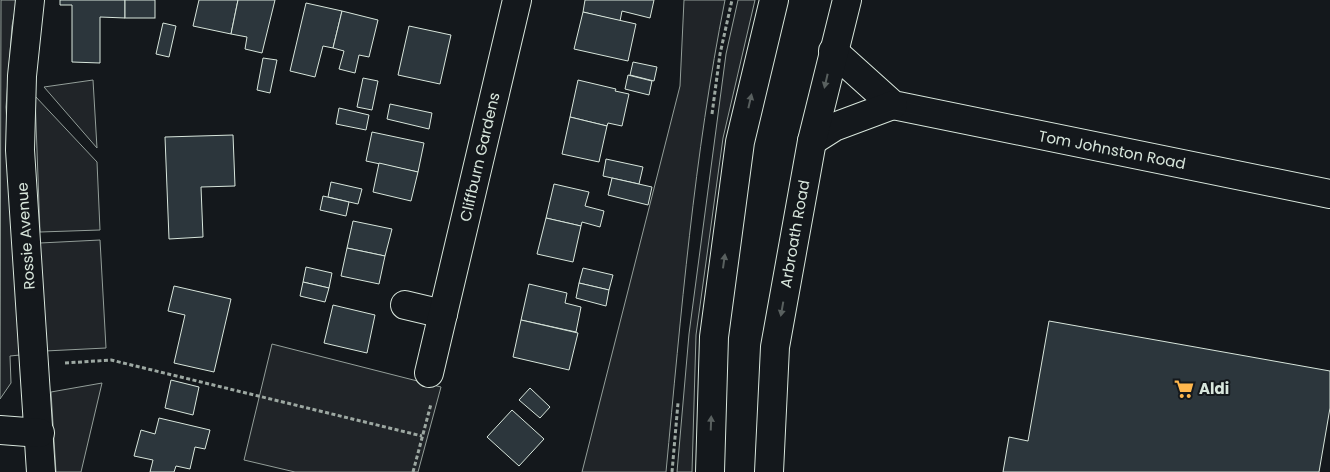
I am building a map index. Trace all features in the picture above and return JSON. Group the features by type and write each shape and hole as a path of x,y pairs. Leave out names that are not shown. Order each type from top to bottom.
{"street":[{"name":"Rossie Avenue","path":"30,0 22,76 20,150 41,472"},
{"name":"Cliffburn Gardens","path":"429,373 517,0"},
{"path":"710,472 714,338 740,142 774,0"},
{"name":"Arbroath Road","path":"769,472 775,347 812,141 847,0"},
{"path":"812,141 834,127 893,105 833,51"},
{"name":"Tom Johnston Road","path":"893,105 1330,194"},
{"path":"405,305 443,314"},
{"path":"0,430 40,434"}],"path":[{"path":"34,365 111,360 422,436"},
{"path":"413,472 432,402"}],"shaded area":[{"path":"1,0 17,0 12,26 6,107 20,355 10,356 11,383 0,399"},
{"path":"684,0 725,0 714,59 697,176 683,294 666,472 582,472 680,86"},
{"path":"738,0 755,0 723,138 696,335 692,472 677,472 689,334 726,54"},
{"path":"93,80 97,148 44,87"},
{"path":"35,96 97,162 100,230 40,232"},
{"path":"100,240 106,348 45,351 40,243"},
{"path":"272,344 441,387 418,472 295,472 244,460"},
{"path":"102,383 81,472 56,472 51,392"}],"building":[{"path":"60,0 125,0 125,18 100,17 100,63 72,62 72,5 60,5"},
{"path":"125,0 155,0 155,18 125,18"},
{"path":"199,0 238,0 231,34 193,26"},
{"path":"238,0 275,0 262,53 245,49 247,37 231,34"},
{"path":"585,0 654,0 650,18 622,11 620,21 583,12"},
{"path":"306,3 342,11 333,48 323,46 315,77 290,71"},
{"path":"342,11 378,20 369,57 359,55 355,73 339,69 344,51 333,48"},
{"path":"583,12 636,24 628,61 574,49"},
{"path":"163,23 176,26 169,57 156,54"},
{"path":"409,26 451,35 440,84 398,75"},
{"path":"263,58 277,60 270,93 257,90"},
{"path":"633,62 657,67 654,81 630,75"},
{"path":"628,75 652,81 649,95 625,89"},
{"path":"363,78 378,81 372,110 357,107"},
{"path":"578,80 629,94 622,126 608,123 607,126 570,117"},
{"path":"390,104 432,113 429,129 387,119"},
{"path":"339,108 369,115 366,130 336,124"},
{"path":"570,117 607,126 599,162 562,154"},
{"path":"372,132 424,143 418,172 366,161"},
{"path":"233,135 235,186 201,187 203,237 169,239 165,137"},
{"path":"606,159 643,167 639,184 603,176"},
{"path":"379,163 418,172 411,201 373,192"},
{"path":"612,178 652,187 648,205 608,195"},
{"path":"331,182 362,189 358,204 328,197"},
{"path":"554,184 589,192 585,206 604,211 600,227 582,222 581,226 546,218"},
{"path":"323,196 349,202 346,216 320,210"},
{"path":"546,218 581,226 573,262 537,254"},
{"path":"353,221 392,229 385,256 347,248"},
{"path":"347,248 385,256 379,284 341,276"},
{"path":"306,267 332,273 329,288 303,282"},
{"path":"583,268 613,275 609,290 579,283"},
{"path":"303,282 329,288 325,302 300,296"},
{"path":"579,283 609,290 606,306 576,298"},
{"path":"529,284 567,293 565,303 581,307 576,332 521,320"},
{"path":"174,286 231,299 214,372 174,363 185,315 168,311"},
{"path":"333,305 375,315 367,353 324,343"},
{"path":"521,320 578,333 569,370 513,357"},
{"name":"Aldi","path":"1049,321 1330,371 1330,408 1319,472 1003,472 1009,437 1028,441"},
{"path":"171,380 199,387 193,415 165,408"},
{"path":"530,388 550,407 540,418 519,400"},
{"path":"512,410 544,439 519,466 487,437"},
{"path":"159,418 210,430 205,449 195,447 190,469 176,466 174,472 150,472 153,460 134,456 141,430 155,434"}],"place":[{"name":"Aldi","path":"1184,389"}]}
